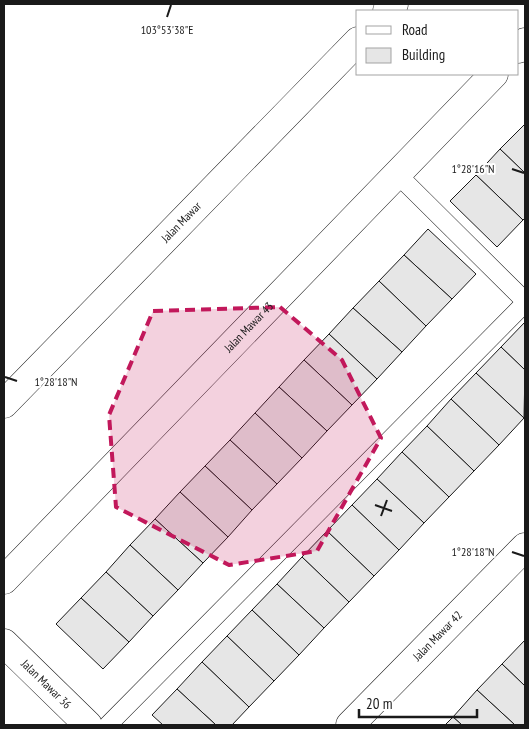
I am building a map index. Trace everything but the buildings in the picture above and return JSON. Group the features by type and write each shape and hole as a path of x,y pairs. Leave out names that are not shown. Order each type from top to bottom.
{"street":[{"name":"Jalan Mawar","path":"4,404 356,43"},
{"name":"Jalan Mawar 43","path":"4,580 493,75"},
{"name":"Jalan Mawar 42","path":"350,725 525,547"},
{"name":"Jalan Mawar 36","path":"4,643 88,725"}],"lane":[{"path":"108,725 525,302 397,174"}],"highlighted area":[{"path":"280,307 342,360 381,438 317,551 229,565 116,507 109,415 153,311"}]}
